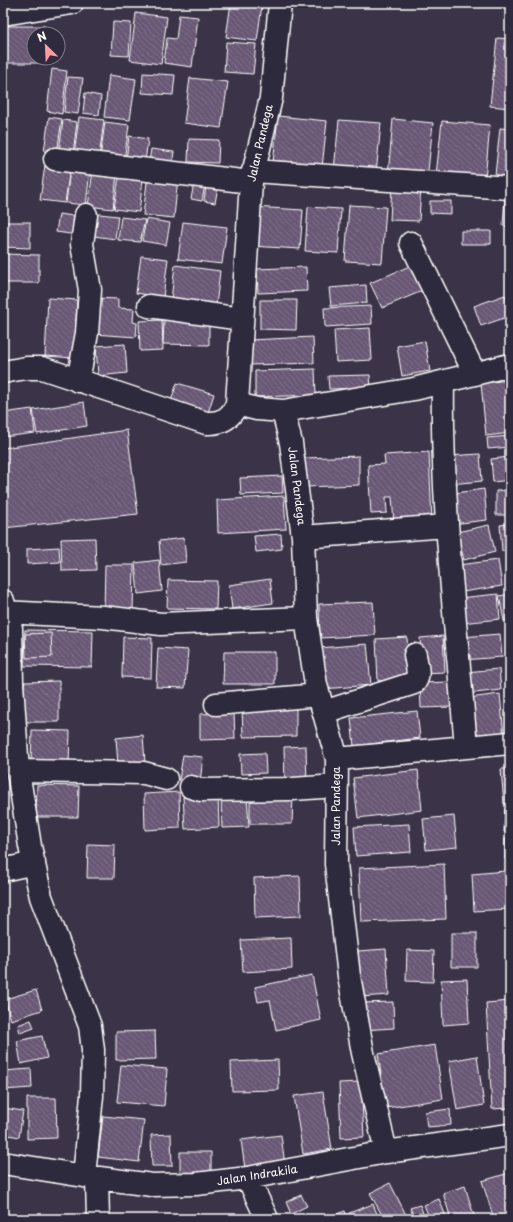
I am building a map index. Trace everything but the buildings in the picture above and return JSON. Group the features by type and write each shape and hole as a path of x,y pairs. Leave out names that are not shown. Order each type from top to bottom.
{"street":[{"path":"3,14 72,3"},
{"name":"Jalan Pandega","path":"237,404 252,176 271,98 280,3"},
{"path":"55,159 252,176 510,188"},
{"path":"78,381 87,333 90,290 82,244 86,215"},
{"path":"411,243 475,374"},
{"path":"149,306 242,319"},
{"path":"3,372 26,368 42,368 206,423 221,422 232,414 237,404 256,409 283,412 414,389 510,365"},
{"path":"443,382 442,431 446,526 454,593 466,747"},
{"name":"Jalan Pandega","path":"283,412 291,443 303,537 306,618 321,703 336,759 336,864 349,976 363,1053 386,1152"},
{"path":"303,537 446,526"},
{"path":"98,1219 90,1177 93,1050 90,1026 41,897 34,863 18,771 12,684 11,628 4,608 161,624 306,618"},
{"path":"216,704 321,703 414,683 418,675 415,655"},
{"path":"336,759 510,743"},
{"path":"18,771 144,773 166,779"},
{"path":"190,787 201,790 293,789 337,786"},
{"path":"3,870 34,863"},
{"name":"Jalan Indrakila","path":"3,1163 152,1185 196,1184 248,1178 386,1152 510,1135"},
{"path":"248,1178 267,1219"}]}
